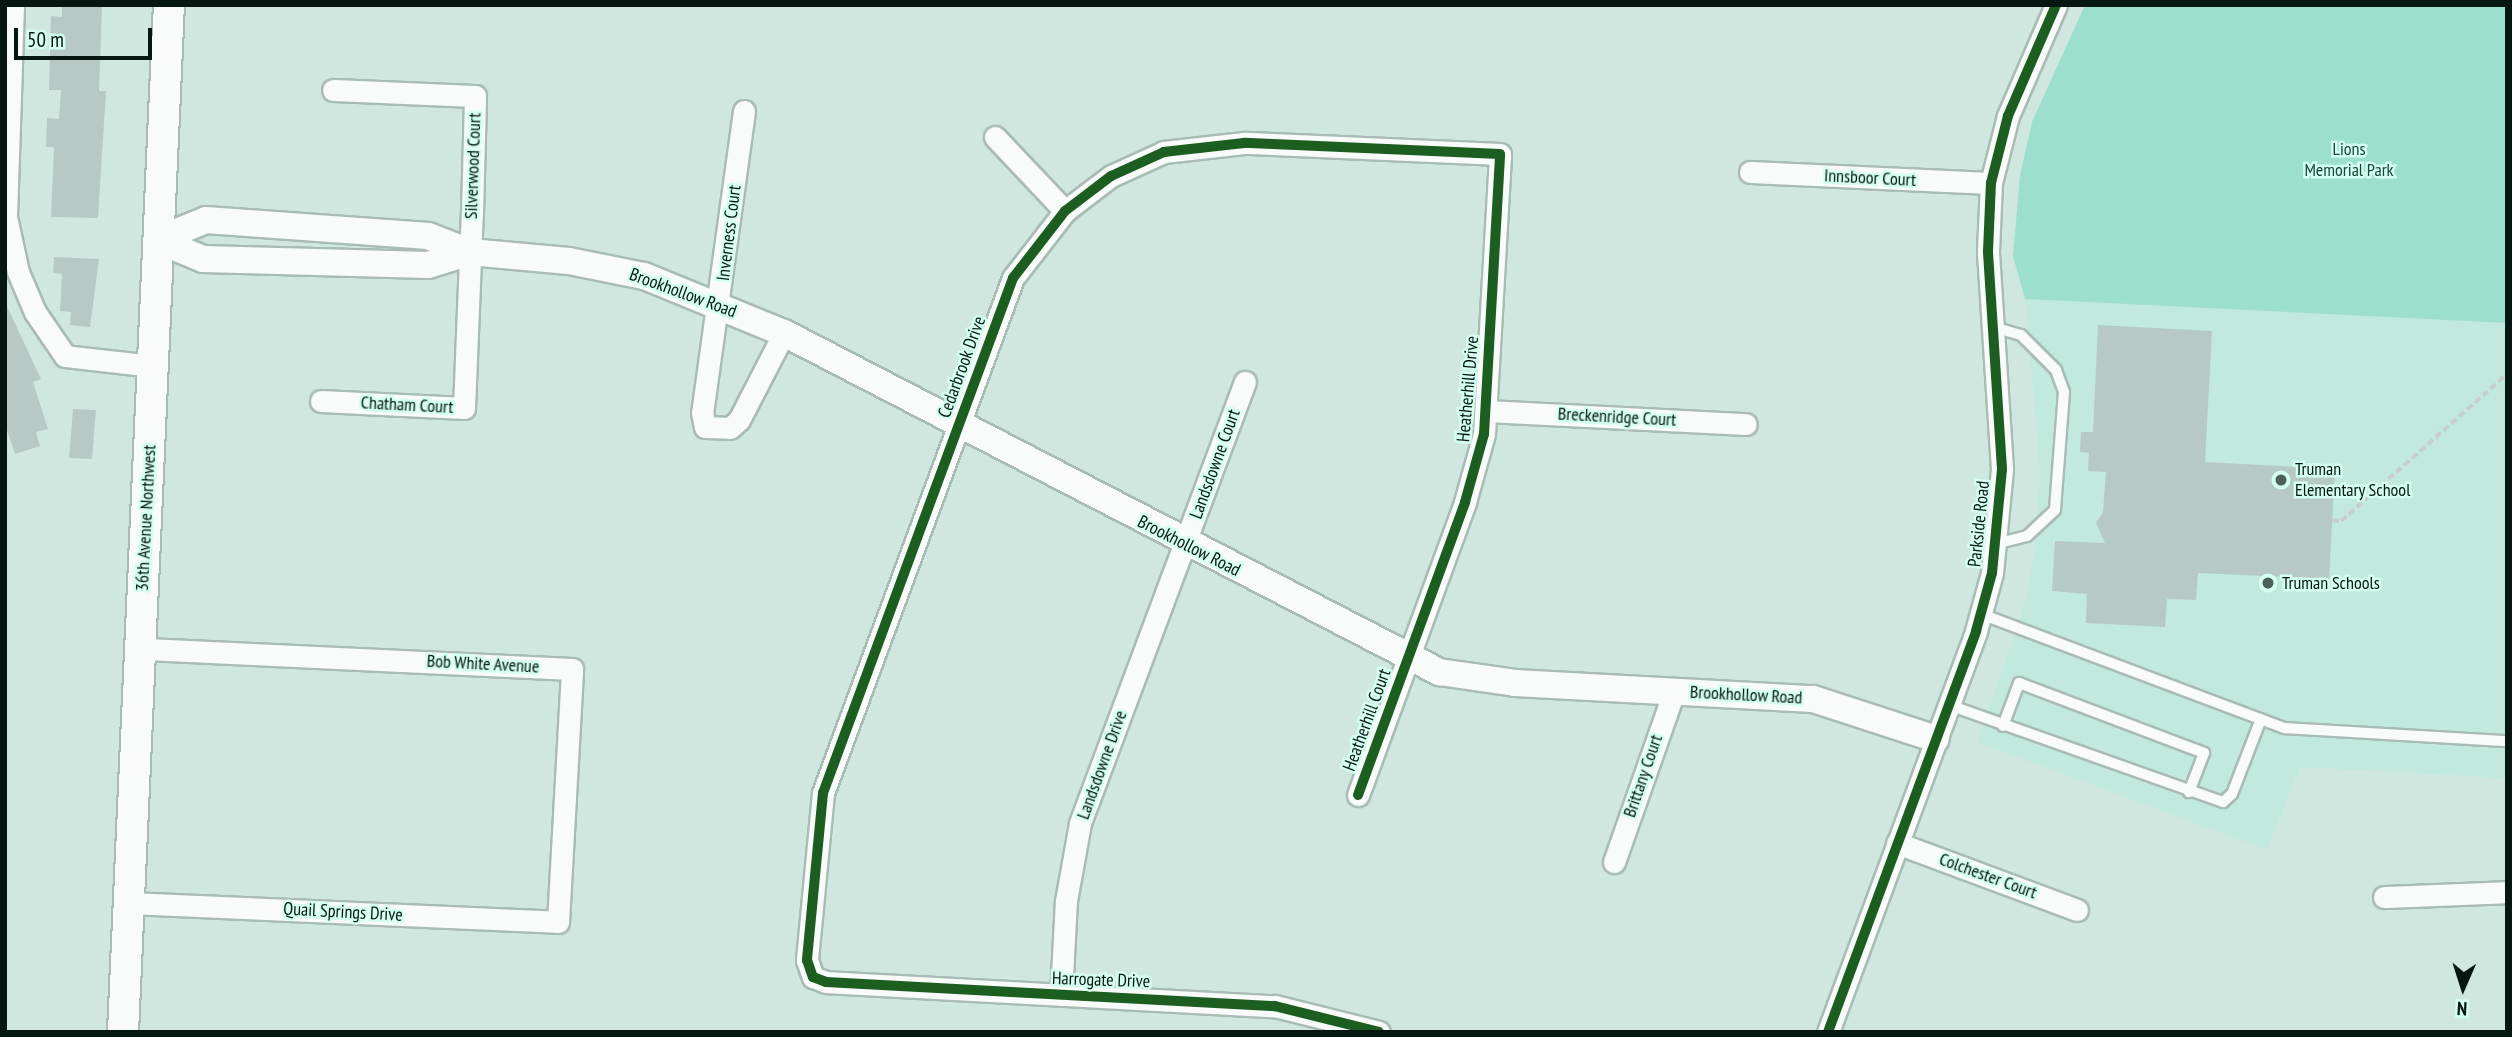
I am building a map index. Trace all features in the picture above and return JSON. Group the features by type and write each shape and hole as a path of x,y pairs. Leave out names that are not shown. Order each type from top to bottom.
{"main road":[{"name":"36th Avenue Northwest","path":"123,1032 169,5"}],"street":[{"path":"13,5 6,217 18,272 35,312 65,356 153,366"},
{"name":"Parkside Road","path":"1828,1032 1981,614 1996,544 2002,469 1993,327 1991,183 2008,116 2056,5"},
{"name":"Silverwood Court","path":"334,90 475,96 470,253"},
{"name":"Inverness Court","path":"744,111 721,304 702,412 705,427 711,430 730,428 739,420 784,333"},
{"path":"995,137 1065,211"},
{"name":"Cedarbrook Drive","path":"818,980 807,960 823,793 1013,278 1065,211 1143,158 1187,146 1244,143 1500,154"},
{"name":"Heatherhill Drive","path":"1408,657 1475,473 1487,411 1500,154"},
{"name":"Innsboor Court","path":"1750,172 1991,183"},
{"name":"Brookhollow Road","path":"157,240 206,220 428,236 470,253 607,268 721,304 784,333 1186,545 1408,657 1454,677 1831,702 1936,739"},
{"name":"Brookhollow Road","path":"157,240 203,258 428,265 470,253"},
{"name":"Chatham Court","path":"321,401 464,408 470,253"},
{"name":"Landsdowne Court","path":"1186,545 1245,382"},
{"name":"Breckenridge Court","path":"1487,411 1746,424"},
{"name":"Landsdowne Drive","path":"1061,995 1066,901 1080,823 1186,545"},
{"name":"Bob White Avenue","path":"140,649 572,668 558,922"},
{"name":"Heatherhill Court","path":"1358,795 1408,657"},
{"name":"Brittany Court","path":"1614,862 1674,692"},
{"name":"Colchester Court","path":"1897,843 2077,910"},
{"path":"2384,897 2507,892"},
{"name":"Quail Springs Drive","path":"129,903 558,922"},
{"name":"Harrogate Drive","path":"818,980 1275,1006 1378,1032"}],"lane":[{"path":"1993,327 2021,335 2056,370 2064,392 2055,510 2027,537 1996,544"},
{"path":"1981,614 2285,728 2507,741"},
{"path":"2003,726 2020,683 2204,753 2189,792"},
{"path":"1949,705 2215,801 2232,794 2262,719"}],"path":[{"path":"2332,520 2341,521 2507,374"}],"shaded area":[{"name":"Truman Schools","path":"2025,299 2507,323 2507,778 2300,767 2267,850 1977,742 2022,614 2035,553 2040,471"}],"green space":[{"name":"Lions Memorial Park","path":"2085,5 2507,5 2507,323 2025,299 2013,256 2020,175 2032,122"}],"building":[{"path":"62,5 102,5 99,91 106,91 98,218 51,217 54,147 46,147 47,118 59,119 61,90 49,90 51,16 62,17"},
{"path":"54,257 99,259 90,327 70,325 71,312 60,311 62,274 53,273"},
{"path":"5,302 41,379 33,382 48,429 36,432 40,446 15,454 5,424"},
{"name":"Truman Elementary School","path":"2098,325 2212,331 2205,462 2335,469 2329,579 2198,573 2196,600 2167,599 2165,627 2086,623 2087,594 2052,591 2055,541 2105,543 2096,523 2103,512 2106,472 2088,471 2089,453 2080,452 2081,432 2093,432"},
{"path":"73,409 96,410 92,459 69,458"}],"cycle path":[{"path":"1828,1032 1976,631 1992,573 2002,469 1988,251 1991,183 2008,116 2056,5"},
{"path":"1358,795 1465,502 1484,434 1500,154 1244,143 1164,152 1111,176 1065,211 1013,278 823,793 807,960 813,977 826,982 1275,1006 1379,1032"}],"place":[{"name":"Truman Elementary School","path":"2281,480"},
{"name":"Truman Schools","path":"2268,583"}]}
